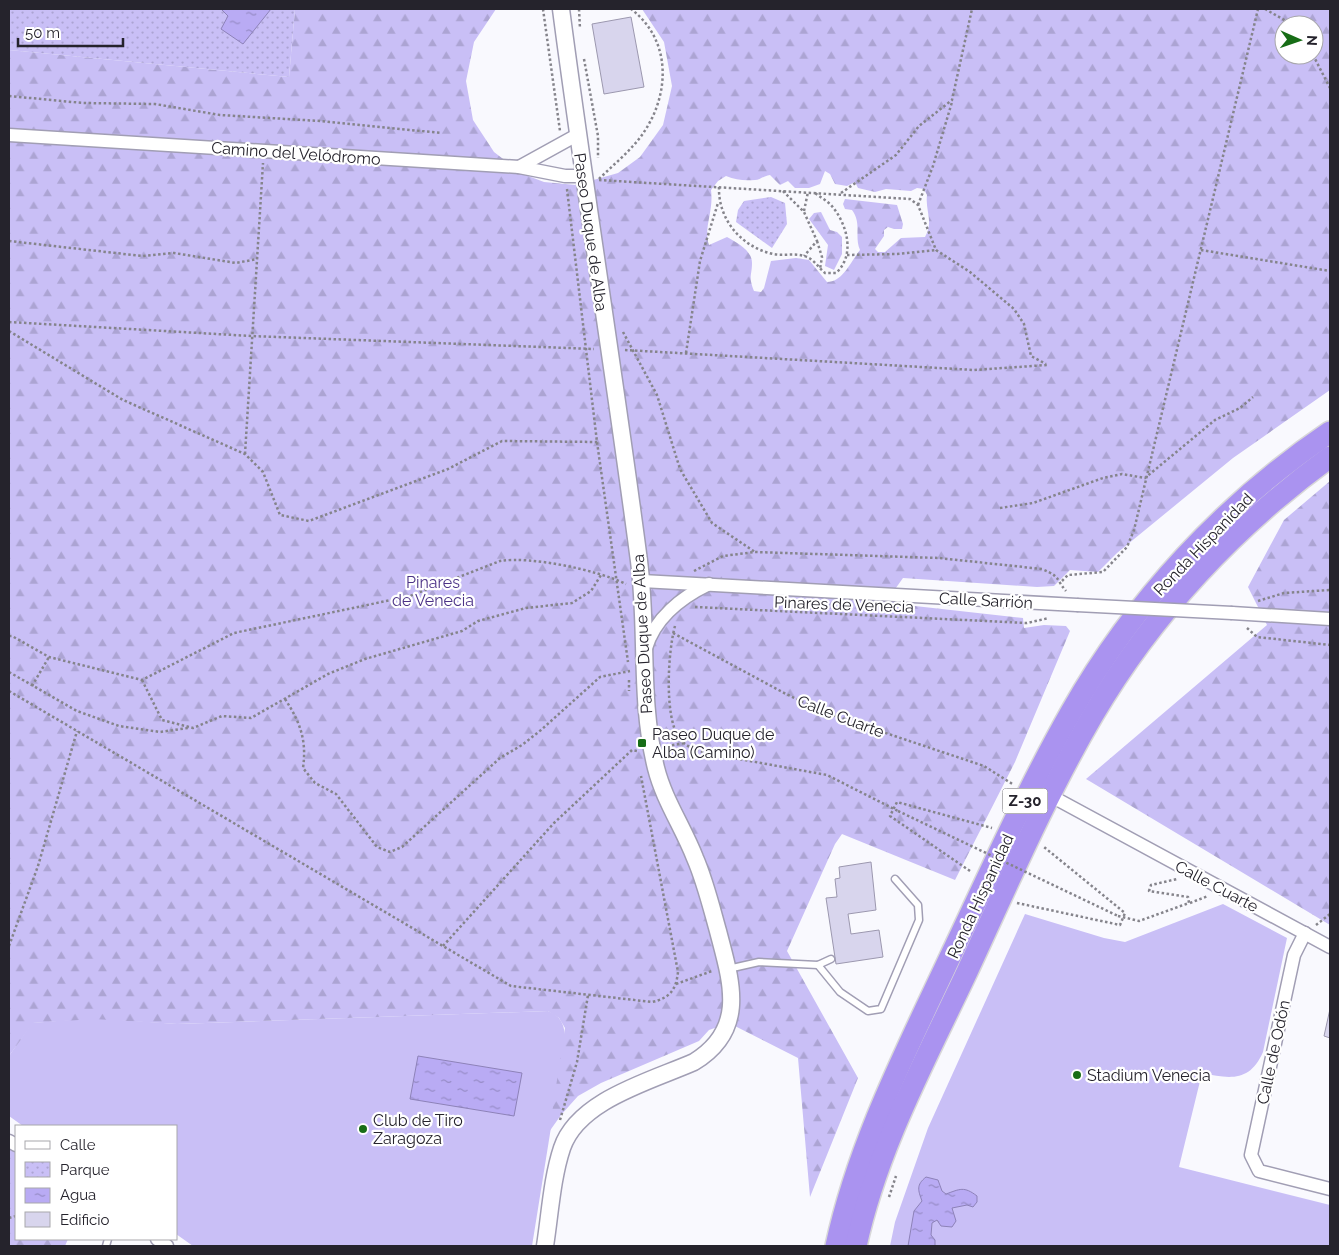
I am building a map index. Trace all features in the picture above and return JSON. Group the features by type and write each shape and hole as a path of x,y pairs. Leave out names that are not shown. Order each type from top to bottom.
{"highway":[{"name":"Ronda Hispanidad","path":"836,1246 858,1164 878,1111 986,882 1022,789 1121,635 1162,584 1227,515 1270,478 1330,432"},
{"name":"Ronda Hispanidad","path":"856,1246 880,1165 902,1108 1051,796 1093,714 1124,667 1200,572 1277,498 1330,457"},
{"path":"1022,789 1051,796"}],"street":[{"name":"Paseo Duque de Alba","path":"544,1246 562,1148 572,1128 594,1106 694,1062 713,1048 728,1023 732,996 727,967 702,874 664,793 646,718 642,586 608,350 593,176 577,135 561,9"},
{"name":"Camino del Velódromo","path":"9,135 519,167 565,176 593,176"},
{"path":"519,167 577,135"},
{"name":"Calle Sarrión","path":"642,586 673,582 1330,619"},
{"path":"644,655 658,623 679,603 710,584"},
{"name":"Calle Cuarte","path":"1051,796 1330,947"},
{"name":"Calle de Odón","path":"1305,933 1294,955 1251,1151 1252,1159 1259,1172 1330,1189"}],"lane":[{"path":"818,965 840,992 868,1011 881,1009 919,920 918,905 895,879"},
{"path":"727,967 759,962 818,965 831,959"}],"path":[{"path":"543,9 562,143"},
{"path":"579,9 580,37"},
{"path":"593,176 633,146 655,110 662,85 664,65 660,48 640,16 631,9"},
{"path":"918,205 933,166 952,100 972,9"},
{"path":"1068,594 1062,587 1062,581 1068,575 1103,572 1127,547 1134,530 1258,9"},
{"path":"584,55 598,136 598,162"},
{"path":"1318,65 1330,88"},
{"path":"9,96 83,103 155,104 220,115 320,121 441,133"},
{"path":"840,194 896,154 920,126 952,100"},
{"path":"245,454 264,151"},
{"path":"565,176 615,578"},
{"path":"9,322 251,336 633,350 974,370 1047,365 1031,356 1024,324 1014,310 970,272 936,250 918,205 910,199 719,187 593,176"},
{"path":"593,176 599,190"},
{"path":"686,353 700,261 719,202 719,187"},
{"path":"782,190 804,212 822,257 820,269"},
{"path":"804,212 808,192"},
{"path":"719,202 727,221 746,242 757,250 774,254 804,256 813,260 825,273 836,273 843,267 847,255 846,232 830,204 813,192"},
{"path":"9,241 142,256 174,253 236,263 257,259"},
{"path":"804,256 817,241"},
{"path":"847,255 897,254 936,250"},
{"path":"1201,250 1330,271"},
{"path":"618,325 657,395 680,469 712,523 755,552"},
{"path":"9,331 123,400 245,454 263,472 280,515 310,521 448,469 502,441 597,442"},
{"path":"1000,508 1033,503 1103,478 1122,474 1145,478 1215,420 1240,408 1253,397"},
{"path":"673,582 723,556 755,552 939,558 1042,569 1054,574 1062,581"},
{"path":"9,636 49,657 142,680 234,633 410,596 500,562 514,559 536,561 615,578 642,586"},
{"path":"9,672 77,711 119,726 160,732 193,728 222,716 251,718 328,674 365,659 462,631 478,621 526,608 572,603 591,591 601,575"},
{"path":"1252,602 1284,593 1330,590"},
{"path":"679,603 668,653 669,693 676,733 685,744 706,753 826,775 1123,918 1139,921 1189,903 1188,897 1155,893 1149,890 1149,887 1196,874"},
{"name":"Pinares de Venecia","path":"679,603 706,609 1027,623 1051,617"},
{"path":"1242,623 1257,637 1330,645"},
{"name":"Calle Cuarte","path":"672,633 786,694 821,710 865,728 984,766 1022,789"},
{"path":"32,686 49,657"},
{"path":"284,699 294,714 306,748 303,768 315,783 336,794 376,847 390,852 402,847 500,758 541,730 600,677 630,671"},
{"path":"142,680 162,720 190,727"},
{"path":"9,691 512,986 652,1002 668,996 676,984 727,967"},
{"path":"9,946 38,866 77,731"},
{"path":"443,946 554,823 632,750 685,744"},
{"path":"986,882 890,816 897,802 995,829"},
{"path":"1016,902 1120,925 1125,913 1043,846"},
{"path":"562,1148 558,1137 559,1126 578,1062 588,995"}],"green space":[{"path":"9,9 295,9 289,77 9,50"},
{"name":"Pinares de Venecia","path":"295,9 496,9 474,42 466,81 473,120 494,152 523,174 544,182 576,185 618,173 640,157 663,125 672,86 664,42 642,9 1330,9 1330,390 1233,458 1117,553 1098,572 1070,570 1054,586 1037,587 903,578 893,592 897,604 1023,618 1024,628 1044,625 1066,626 1070,631 1015,762 955,880 842,834 835,844 787,951 858,1078 810,1197 798,1058 729,1023 709,1030 699,1041 601,1083 578,1096 549,1132 565,1028 559,1018 548,1011 177,1024 94,1019 33,1023 9,1056 9,50 289,77","holes":["825,171 830,174 835,184 847,186 855,182 858,188 875,192 886,189 911,191 917,188 924,189 927,195 929,221 925,237 901,238 885,252 878,252 875,249 884,236 884,230 888,227 902,229 903,224 897,205 845,199 843,204 845,209 852,210 857,220 860,250 842,275 838,279 827,282 809,260 796,258 771,261 764,288 761,292 754,291 752,286 752,263 750,254 747,251 727,237 709,245 707,232 712,198 711,190 718,181 726,176 744,180 757,180 770,175 780,185 788,181 795,188 809,188 820,184"]},
{"path":"771,197 785,203 787,224 772,248 736,222 738,210 744,201"},
{"path":"821,212 830,230 837,232 842,237 842,254 834,270 825,266 828,245 809,219 814,213"},
{"path":"1330,481 1330,925 1086,779 1267,625 1248,587 1284,520"},
{"name":"Stadium Venecia","path":"1223,904 1287,938 1263,1052 1252,1069 1238,1076 1230,1077 1202,1073 1179,1167 1330,1205 1330,1246 890,1246 895,1222 928,1128 1025,914 1104,938 1125,942"},
{"name":"Club de Tiro Zaragoza","path":"548,1011 553,1013 562,1022 565,1040 532,1246 193,1246 178,1235 178,1125 22,1125 9,1116 9,1056 32,1023 94,1018 177,1024"},
{"path":"9,1141 15,1144 15,1240 68,1240 65,1246 9,1246"}],"water":[{"path":"221,9 271,9 243,44 221,29 228,16"},
{"path":"418,1056 522,1073 514,1116 410,1099"},
{"path":"926,1177 938,1180 942,1191 946,1194 965,1190 977,1196 977,1202 973,1207 967,1205 952,1208 956,1221 952,1227 941,1226 937,1220 932,1223 931,1235 935,1240 935,1246 908,1246 914,1211 922,1201 919,1185"}],"building":[{"path":"631,17 644,87 604,94 592,24"},
{"path":"871,862 876,910 848,914 851,934 879,930 883,957 836,964 826,898 837,897 835,879 840,878 839,867"},
{"path":"1330,1009 1330,1038 1324,1036"}],"place":[{"name":"Paseo Duque de Alba (Camino)","path":"642,743"},
{"name":"Stadium Venecia","path":"1077,1075"},
{"name":"Club de Tiro Zaragoza","path":"363,1129"}]}
